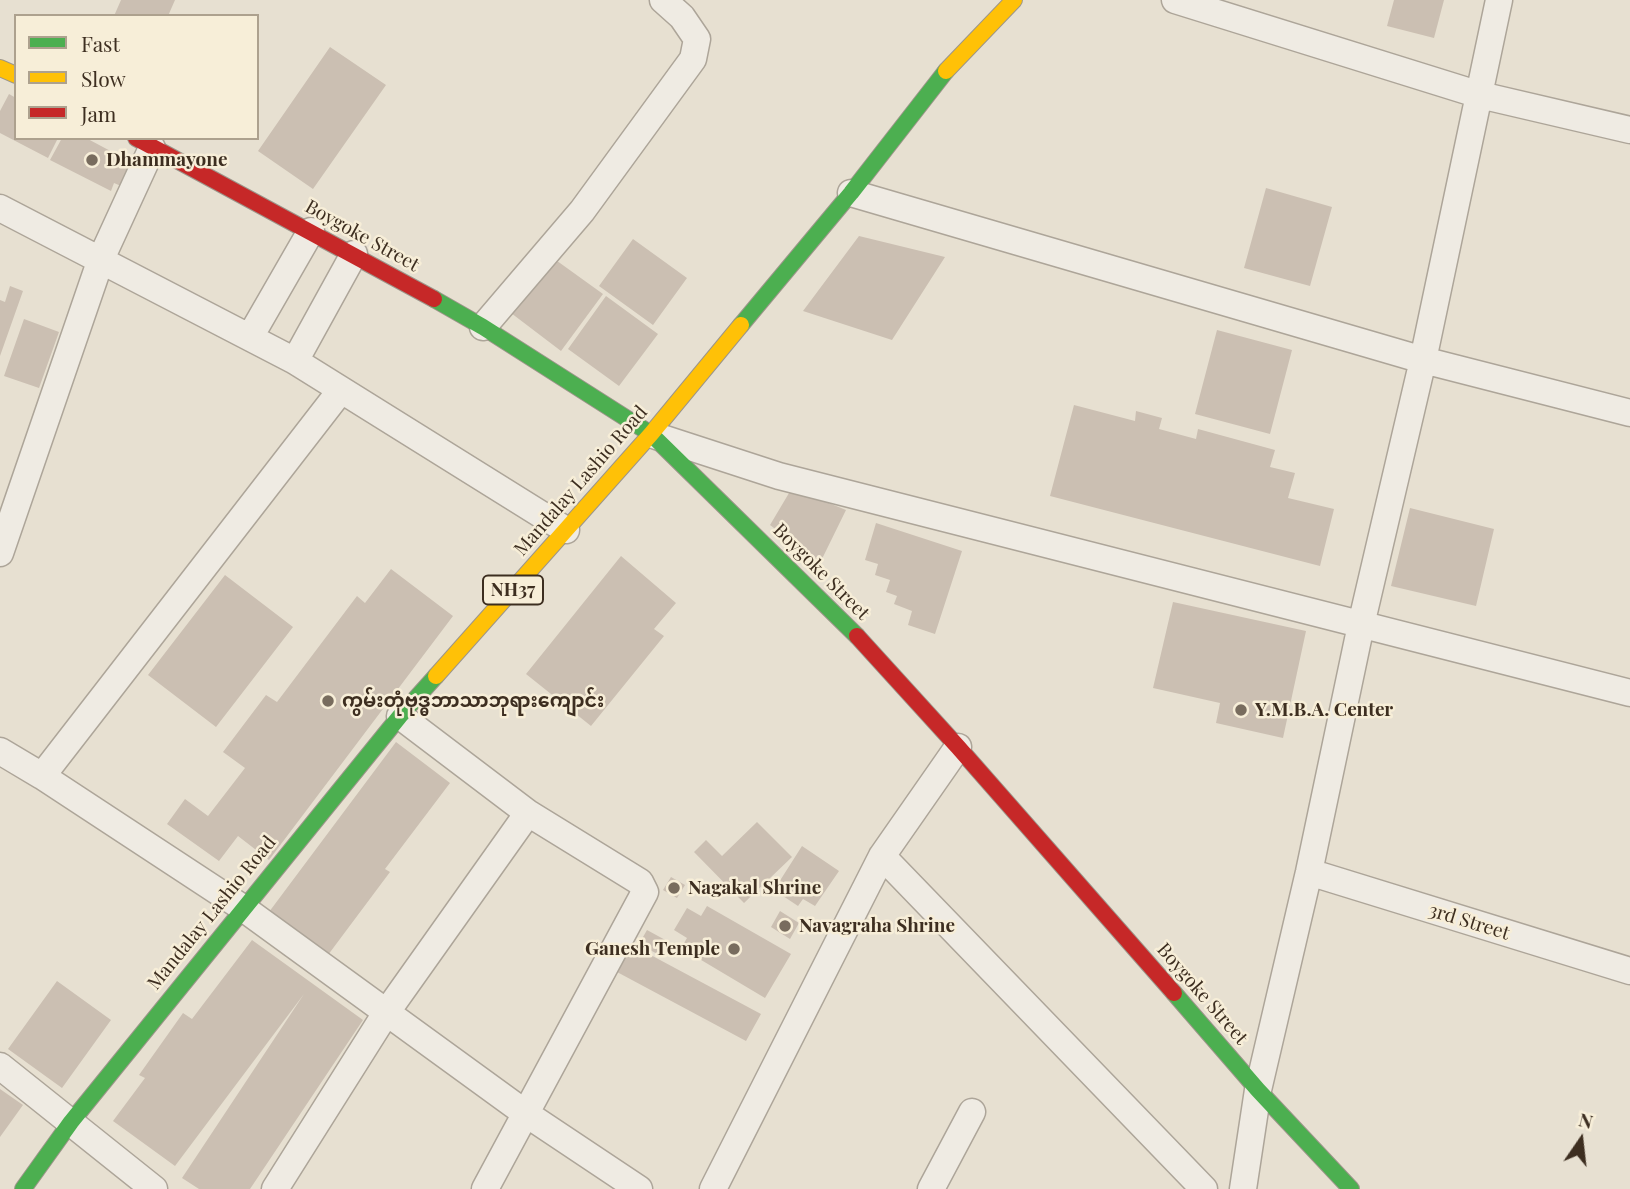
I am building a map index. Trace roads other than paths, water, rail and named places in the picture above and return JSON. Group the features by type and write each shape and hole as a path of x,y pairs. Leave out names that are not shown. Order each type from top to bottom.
{"main road":[{"name":"Mandalay Lashio Road","path":"23,1189 71,1122 400,716 651,435 851,193 953,61 1014,0"},
{"name":"Boygoke Street","path":"144,143 354,254 483,327 651,435 854,633 958,747 1258,1090 1351,1189"}],"street":[{"path":"483,327 582,211 693,59 697,39 682,17 663,0"},
{"path":"1175,0 1480,95 1630,130"},
{"path":"1242,1189 1258,1090 1423,360 1499,0"},
{"path":"0,554 101,259 144,143"},
{"path":"851,193 1423,360 1630,413"},
{"path":"0,208 295,361 566,530"},
{"path":"250,337 312,232"},
{"path":"295,361 354,254"},
{"path":"42,776 341,390"},
{"path":"651,435 792,480 1630,693"},
{"path":"400,716 528,813 640,882 645,892 485,1189"},
{"path":"713,1189 882,856 958,747"},
{"path":"0,751 243,908 525,1113 639,1189"},
{"path":"275,1189 386,1013 528,813"},
{"path":"882,856 1204,1189"},
{"name":"3rd Street","path":"1309,872 1630,971"},
{"path":"0,1066 154,1189"},
{"path":"931,1189 972,1112"}],"place":[{"name":"Dhammayone","path":"92,160"},
{"name":"ကွမ်းတုံဗုဒ္ဓဘာသာဘုရားကျောင်း","path":"328,701"},
{"name":"Y.M.B.A. Center","path":"1241,710"},
{"name":"Nagakal Shrine","path":"674,888"},
{"name":"Navagraha Shrine","path":"785,926"},
{"name":"Ganesh Temple","path":"734,949"}]}
